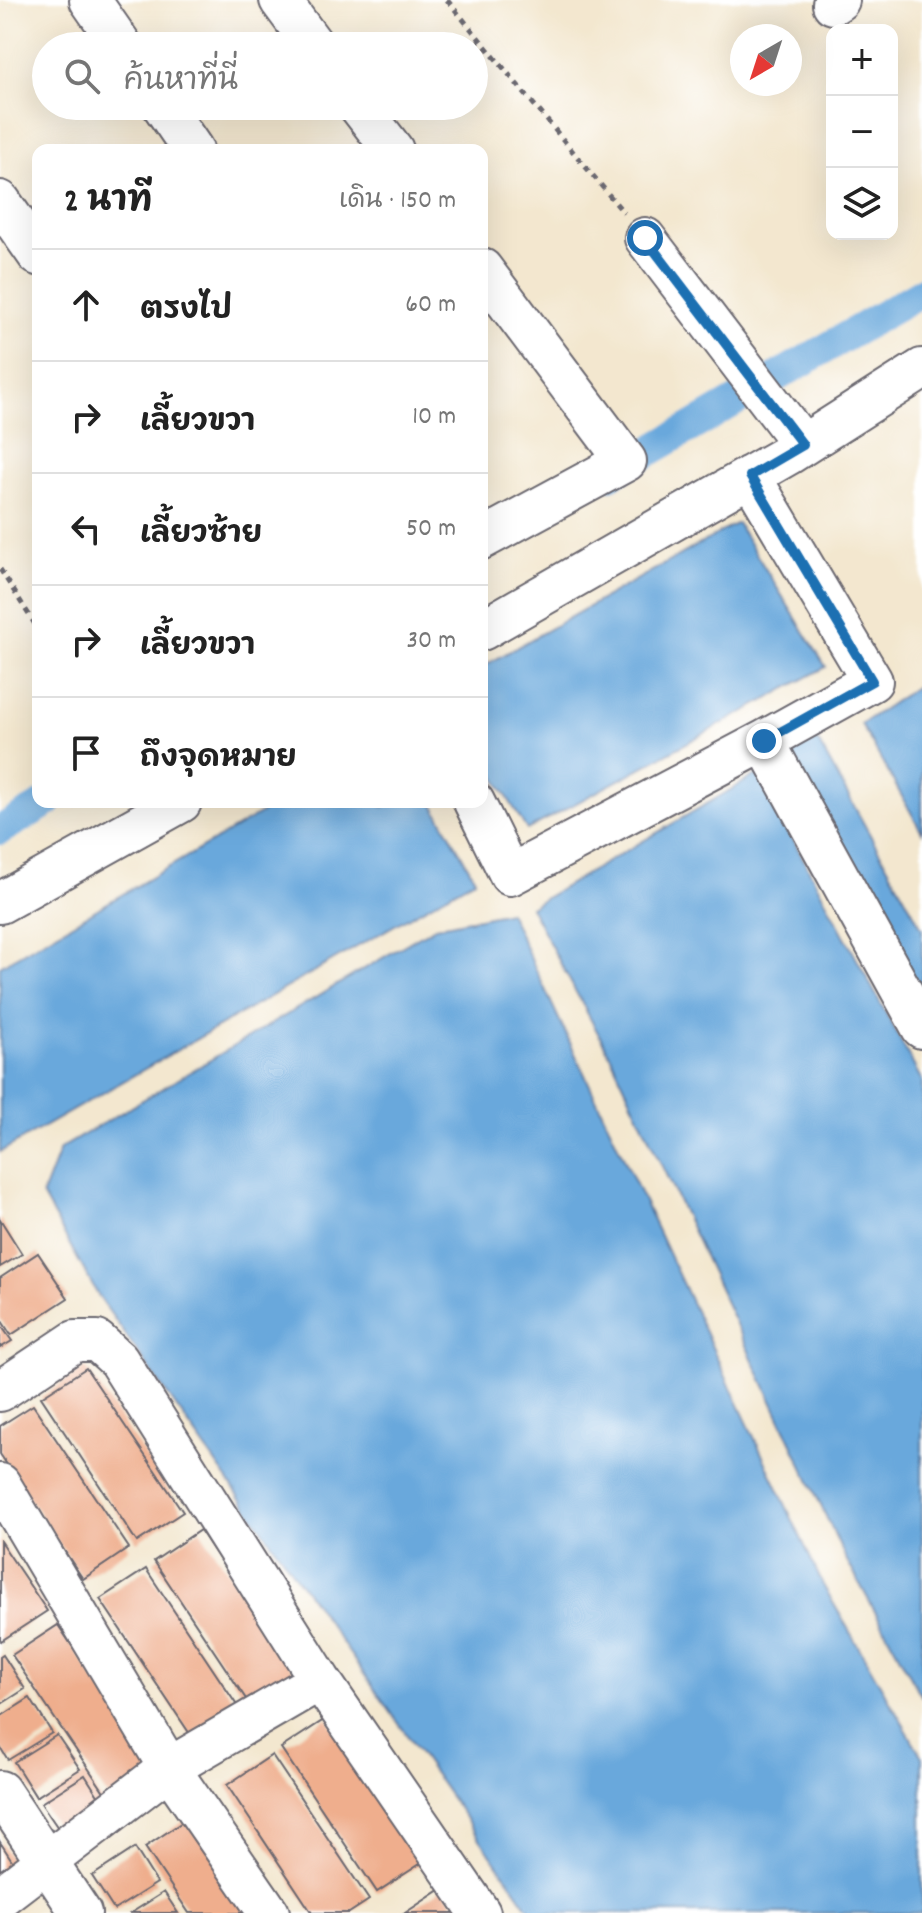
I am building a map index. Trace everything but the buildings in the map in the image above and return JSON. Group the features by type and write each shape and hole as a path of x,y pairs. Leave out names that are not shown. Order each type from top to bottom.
{"street":[{"path":"90,0 112,32"},
{"path":"280,0 304,32"},
{"path":"173,120 189,144"},
{"path":"370,120 388,144"},
{"path":"0,201 32,246"},
{"path":"645,238 796,435"},
{"path":"488,277 626,461 488,536"},
{"path":"488,627 750,476 796,435 922,369"},
{"path":"477,808 510,875 872,681 750,476"},
{"path":"764,741 922,1028"},
{"path":"0,903 170,808"},
{"path":"0,1391 75,1341 97,1341 118,1360 320,1680 480,1913"},
{"path":"0,1484 169,1768 269,1913"},
{"path":"0,1897 169,1768 320,1680"},
{"path":"0,1791 81,1913"}],"path":[{"path":"447,0 474,32"},
{"path":"488,49 645,238"},
{"path":"0,569 32,620"}],"water":[{"path":"737,523 826,667 527,830 488,765 488,664"},
{"path":"922,683 922,832 861,724"},
{"path":"811,729 922,928 922,1002 788,762"},
{"path":"758,774 922,1081 922,1697 845,1557 611,1057 530,907"},
{"path":"270,808 435,808 475,879 0,1152 0,966"},
{"path":"509,912 823,1585 922,1757 922,1913 532,1913 99,1297 42,1195 60,1149 435,927"}],"waterway":[{"path":"609,475 922,292"},
{"path":"0,830 38,808"}],"route":[{"path":"645,238 803,445 750,476 872,681 764,741"}]}
